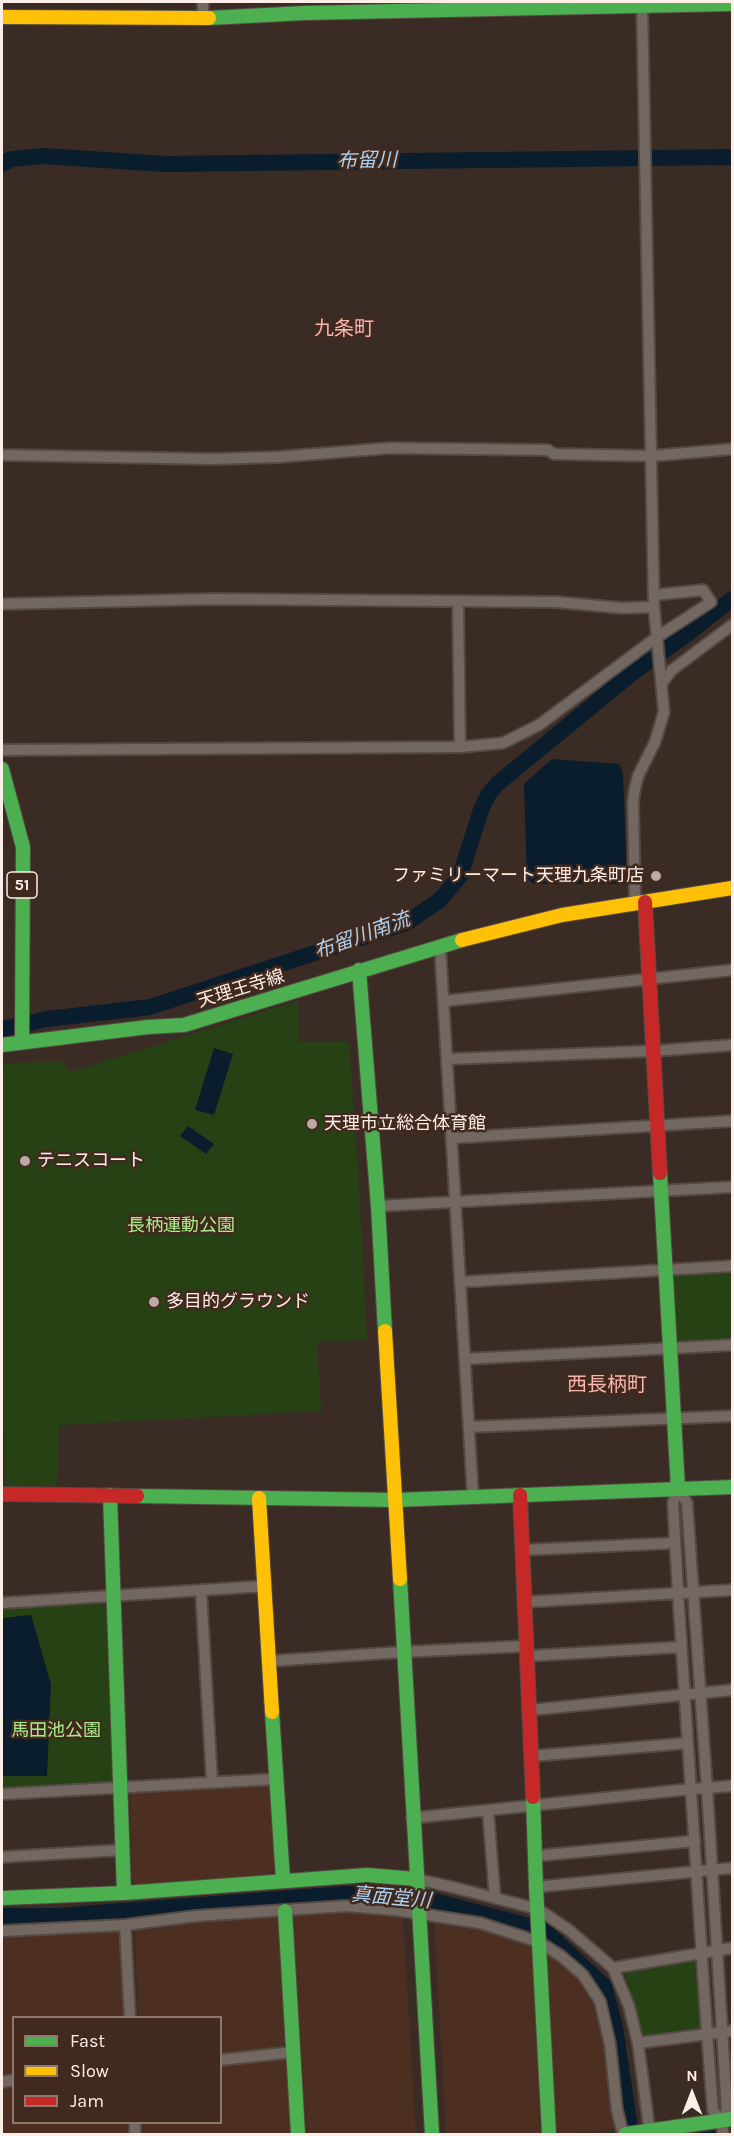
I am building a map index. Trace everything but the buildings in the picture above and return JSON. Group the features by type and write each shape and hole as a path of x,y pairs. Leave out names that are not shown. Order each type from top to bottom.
{"street":[{"path":"203,2 203,18"},
{"path":"642,4 654,607 664,712 655,742 638,776 633,801 640,902 649,977 660,1191 667,1269 678,1488 673,1503 701,1953 713,2111 726,2125"},
{"path":"2,17 203,18 345,7 732,4"},
{"path":"2,455 212,459 278,457 390,448 548,450 554,454 652,456 732,449"},
{"path":"2,750 460,747 503,743 539,725 711,602 703,591 654,595"},
{"path":"2,604 213,600 556,602 622,608 654,607"},
{"path":"458,602 460,747"},
{"path":"662,679 732,625"},
{"name":"51","path":"2,769 23,847 22,1039"},
{"name":"天理王寺線","path":"2,1045 22,1039 184,1025 440,946 562,915 732,888"},
{"path":"440,946 473,1497"},
{"path":"359,970 378,1206 396,1500 402,1652 432,2134"},
{"path":"444,1001 649,977 732,970"},
{"path":"447,1059 653,1051 732,1045"},
{"path":"452,1138 732,1121"},
{"path":"378,1206 732,1187"},
{"path":"460,1282 732,1266"},
{"path":"465,1359 732,1345"},
{"path":"469,1427 732,1416"},
{"path":"2,1494 396,1500 732,1487"},
{"path":"678,1488 687,1503 708,1788 717,1950 727,2031 726,2125"},
{"path":"110,1495 124,1893"},
{"path":"520,1495 549,2134"},
{"path":"260,1498 283,1881"},
{"path":"523,1550 675,1543"},
{"path":"2,1603 265,1586"},
{"path":"201,1590 212,1782"},
{"path":"525,1602 732,1590"},
{"path":"270,1661 402,1652 681,1647"},
{"path":"531,1710 732,1690"},
{"path":"532,1756 688,1743"},
{"path":"2,1794 277,1779"},
{"path":"412,1818 691,1788 732,1786"},
{"path":"488,1810 495,1898"},
{"path":"535,1857 695,1841"},
{"path":"2,1857 122,1850"},
{"path":"536,1887 732,1868"},
{"path":"2,1898 124,1893 367,1875 495,1898 538,1912 569,1930 613,1968 629,2006 638,2043 648,2133"},
{"path":"2,1931 124,1925 196,1916 346,1906 418,1912 480,1923 539,1941 561,1956 582,1975 600,2001 610,2044 617,2110 625,2134 726,2125"},
{"path":"285,1911 298,2134"},
{"path":"124,1925 130,2016"},
{"path":"613,1968 732,1948"},
{"path":"638,2043 727,2031"},
{"path":"222,2060 293,2052"}],"shaded area":[{"path":"269,1784 276,1867 269,1874 137,1886 132,1880 130,1789"},
{"path":"373,1910 403,1917 416,2134 307,2134 292,1913"},
{"path":"276,1916 280,1920 285,2042 282,2047 222,2053 222,2016 138,2016 135,1929 138,1925"},
{"path":"434,1918 485,1929 532,1944 540,2134 446,2134"},
{"path":"117,1929 120,1931 124,2016 12,2016 12,2074 2,2075 2,1933"},
{"path":"548,1951 574,1970 594,1998 604,2029 617,2126 612,2129 565,2134 555,2130"},
{"path":"283,2058 288,2061 292,2134 143,2134 143,2124 222,2124 222,2064"},
{"path":"12,2085 12,2124 128,2124 128,2134 2,2134 3,2086"}],"green space":[{"name":"長柄運動公園","path":"298,1001 299,1042 349,1042 367,1340 317,1342 321,1411 59,1425 57,1486 5,1486 4,1405 2,1404 2,1063 63,1062 70,1072"},
{"path":"732,1267 732,1343 686,1346 674,1339 669,1270"},
{"name":"馬田池公園","path":"99,1601 106,1606 113,1781 111,1783 2,1789 2,1607"},
{"path":"698,1958 703,2031 641,2039 624,1969"}],"water":[{"path":"552,759 619,764 623,773 627,884 534,884 527,878 524,784"},
{"path":"214,1048 233,1054 214,1115 195,1110"},
{"path":"188,1126 214,1144 206,1154 180,1136"},
{"path":"31,1615 51,1684 47,1776 2,1776 2,1618"}],"waterway":[{"name":"布留川","path":"2,164 12,159 43,156 165,164 732,157"},
{"name":"布留川南流","path":"2,1029 47,1019 150,1007 406,923 440,900 460,876 481,810 488,795 497,784 631,674 732,599"},
{"name":"真面堂川","path":"2,1916 57,1916 346,1894 438,1902 544,1930 604,1986 615,2027 631,2134"},
{"path":"700,2134 719,2132"}],"traffic: fast":[{"path":"209,18 305,13 732,4"},
{"path":"2,769 23,847 22,1042"},
{"path":"2,1045 148,1027 184,1025 462,940"},
{"path":"359,970 378,1206 385,1331"},
{"path":"660,1173 678,1488"},
{"path":"137,1496 396,1500 732,1487"},
{"path":"110,1495 124,1893"},
{"path":"400,1579 432,2134"},
{"path":"272,1712 283,1880"},
{"path":"533,1797 549,2134"},
{"path":"2,1898 124,1893 367,1875 416,1879"},
{"path":"285,1911 298,2134"},
{"path":"626,2134 732,2119"}],"traffic: slow":[{"path":"2,17 209,18"},
{"path":"462,940 562,915 732,888"},
{"path":"385,1331 400,1579"},
{"path":"259,1498 272,1712"}],"traffic: jam":[{"path":"645,902 660,1173"},
{"path":"2,1494 137,1496"},
{"path":"520,1495 533,1797"}],"place":[{"name":"ファミリーマート天理九条町店","path":"656,876"},
{"name":"天理市立総合体育館","path":"312,1124"},
{"name":"テニスコート","path":"25,1161"},
{"name":"多目的グラウンド","path":"154,1302"}],"district":[{"name":"九条町","path":"344,329"},
{"name":"西長柄町","path":"607,1385"}]}
